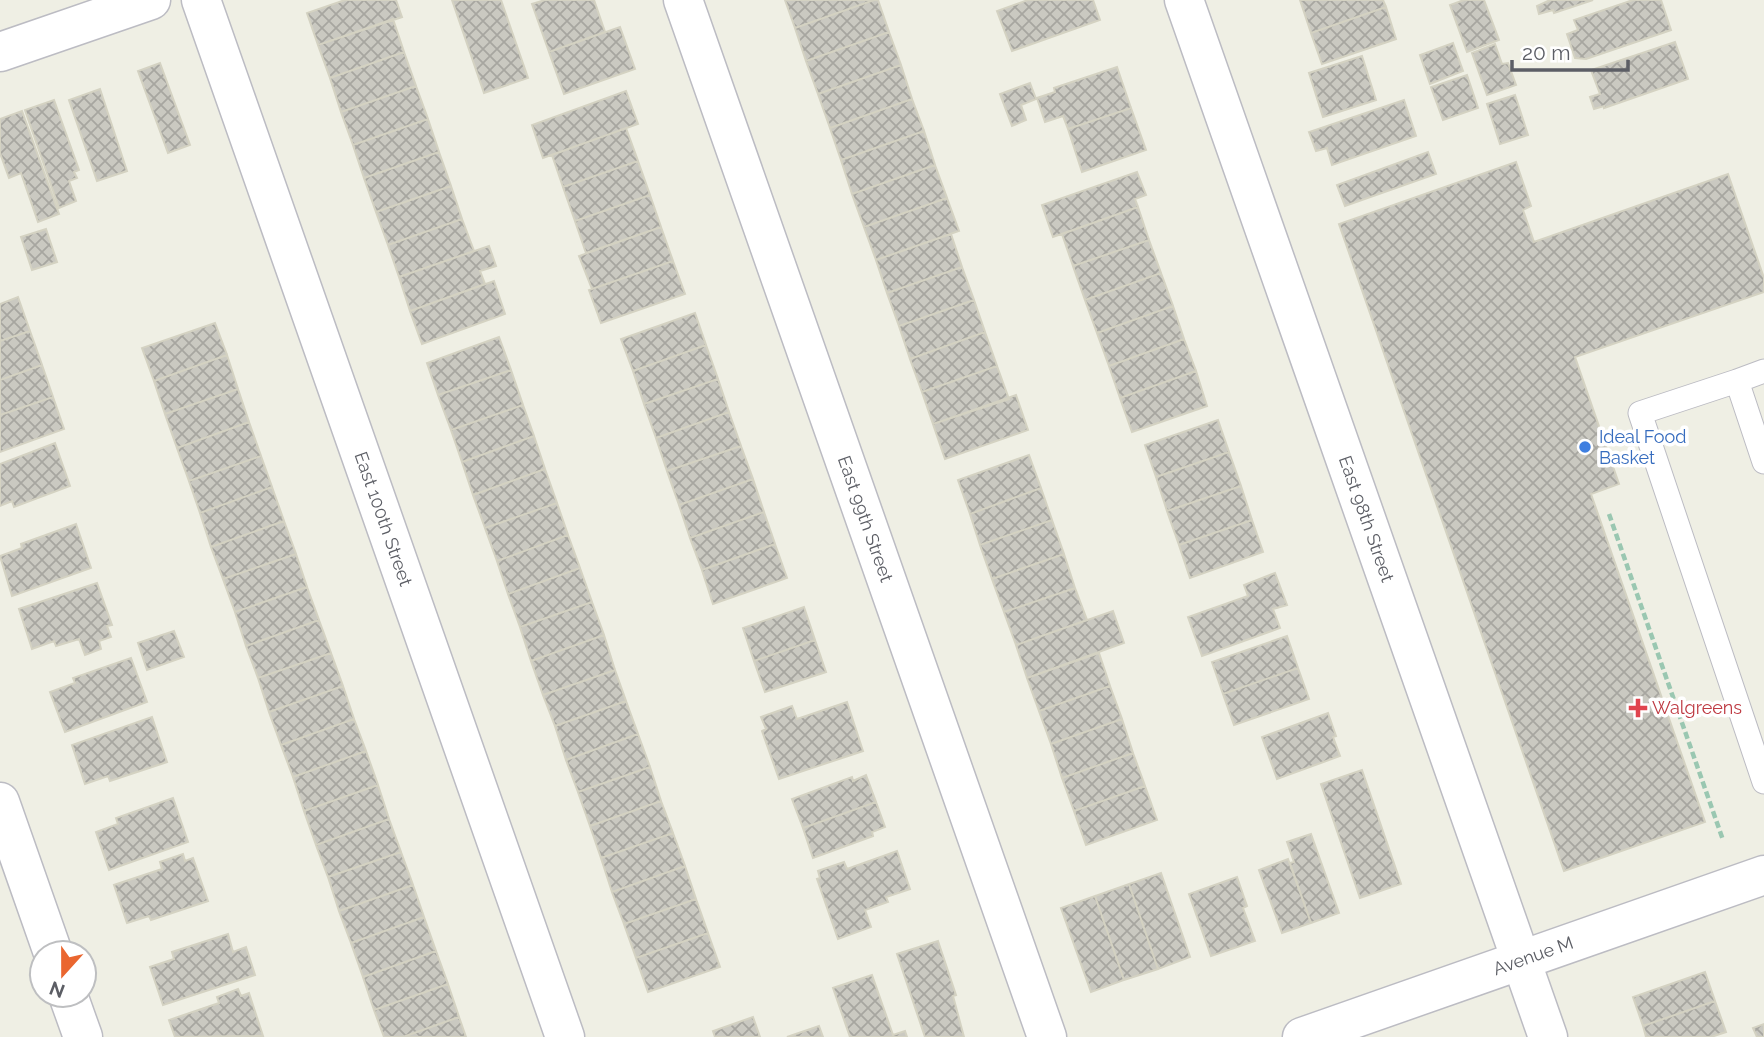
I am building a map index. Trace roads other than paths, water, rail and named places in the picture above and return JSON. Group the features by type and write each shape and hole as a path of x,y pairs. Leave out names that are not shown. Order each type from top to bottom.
{"street":[{"path":"0,52 151,0"},
{"name":"East 100th Street","path":"201,0 565,1037"},
{"name":"East 99th Street","path":"683,0 1047,1037"},
{"name":"East 98th Street","path":"1184,0 1548,1037"},
{"path":"0,802 48,939"},
{"name":"Avenue M","path":"1302,1037 1764,875"},
{"path":"73,1009 83,1037"}],"lane":[{"path":"1764,371 1640,413 1764,782"},
{"path":"1737,381 1764,462"}],"place":[{"name":"Ideal Food Basket","path":"1585,447"},
{"name":"Walgreens","path":"1638,708"}]}
